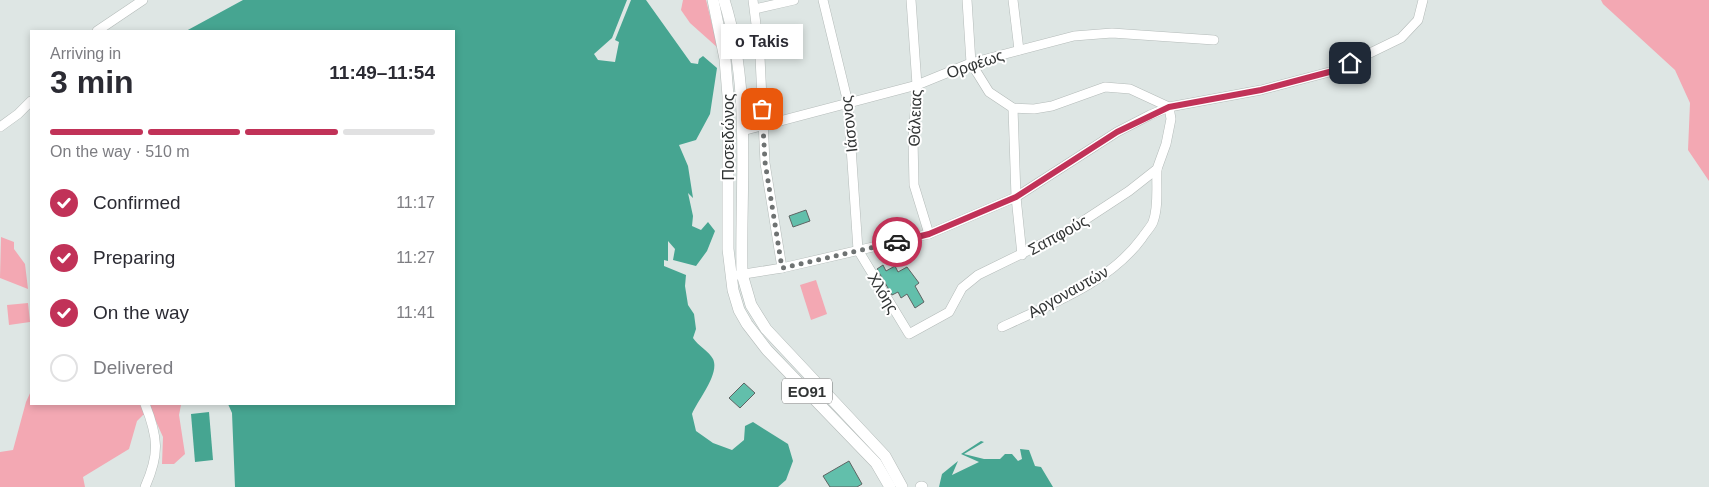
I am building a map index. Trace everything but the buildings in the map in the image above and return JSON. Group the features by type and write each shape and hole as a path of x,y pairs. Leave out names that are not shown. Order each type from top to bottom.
{"main road":[{"name":"Ποσειδώνος","path":"713,0 725,59 728,96 730,275 739,310 756,337 872,458 891,481 902,487"},
{"name":"Ποσειδώνος","path":"724,0 734,31 738,57 742,131 742,274 751,305 766,329 880,449 891,481"}],"street":[{"path":"98,30 143,0"},
{"path":"782,268 765,162 754,4 794,0"},
{"name":"Ιάσονος","path":"823,0 848,103 858,250"},
{"name":"Θάλειας","path":"911,0 917,85 913,139 914,185 929,234"},
{"path":"967,0 971,63 989,92 1013,108 1034,109 1052,106 1105,87 1130,90 1169,107"},
{"path":"1013,0 1019,50"},
{"path":"730,275 782,268 929,234 1016,197 1117,132 1169,107 1261,90 1333,71 1401,38 1418,20 1423,0"},
{"name":"Ορφέως","path":"742,131 917,85 971,63 1092,34 1214,40"},
{"path":"0,127 18,114 30,102"},
{"path":"1157,169 1166,144 1171,120 1169,107"},
{"path":"1013,108 1016,197 1022,255"},
{"name":"Σαπφούς","path":"909,334 949,312 962,288 978,275 1068,231 1129,191 1157,169"},
{"name":"Αργοναυτών","path":"1002,327 1057,302 1102,276 1132,250 1152,223 1156,206 1157,169"},
{"name":"Χλόης","path":"858,250 909,334"},
{"path":"145,405 155,434 157,454 145,487"}],"shaded area":[{"path":"243,0 627,0 612,38 594,54 598,60 615,62 619,42 615,40 631,0 646,0 691,63 698,64 699,59 703,56 717,68 710,114 696,140 679,145 688,166 693,198 688,193 693,216 692,226 701,230 708,222 715,231 707,251 696,266 673,260 675,249 668,241 668,261 664,260 664,266 686,275 685,286 688,305 694,314 696,329 693,338 713,359 714,372 692,414 696,431 713,443 732,450 744,440 745,426 753,422 788,444 793,461 786,480 778,487 235,487 232,413 228,405 455,405 455,30 188,30"},
{"path":"683,0 706,0 718,48 690,23 681,10"},
{"path":"1601,0 1709,0 1709,181 1688,150 1690,103 1675,70 1603,4"},
{"path":"1,237 14,242 14,249 25,264 28,289 0,278"},
{"path":"816,280 827,314 811,320 800,285"},
{"path":"28,303 30,322 9,325 7,305"},
{"path":"30,393 30,405 181,405 179,415 185,454 174,464 162,464 163,437 154,417 143,415 137,421 129,449 83,477 85,487 0,487 0,452 13,450"},
{"path":"209,412 213,460 195,462 191,414"},
{"path":"981,441 984,442 964,454 984,459 1000,459 1005,454 1012,454 1018,461 1022,459 1020,449 1029,450 1035,466 1041,467 1053,487 939,487 942,474 958,461 952,475 979,462 961,454"}],"way so far":[{"path":"762,109 765,162 782,268 897,242"}],"place":[{"name":"o Takis","path":"762,109"}],"route":[{"path":"897,242 929,234 1016,197 1117,132 1169,107 1261,90 1333,71 1350,63"}]}
